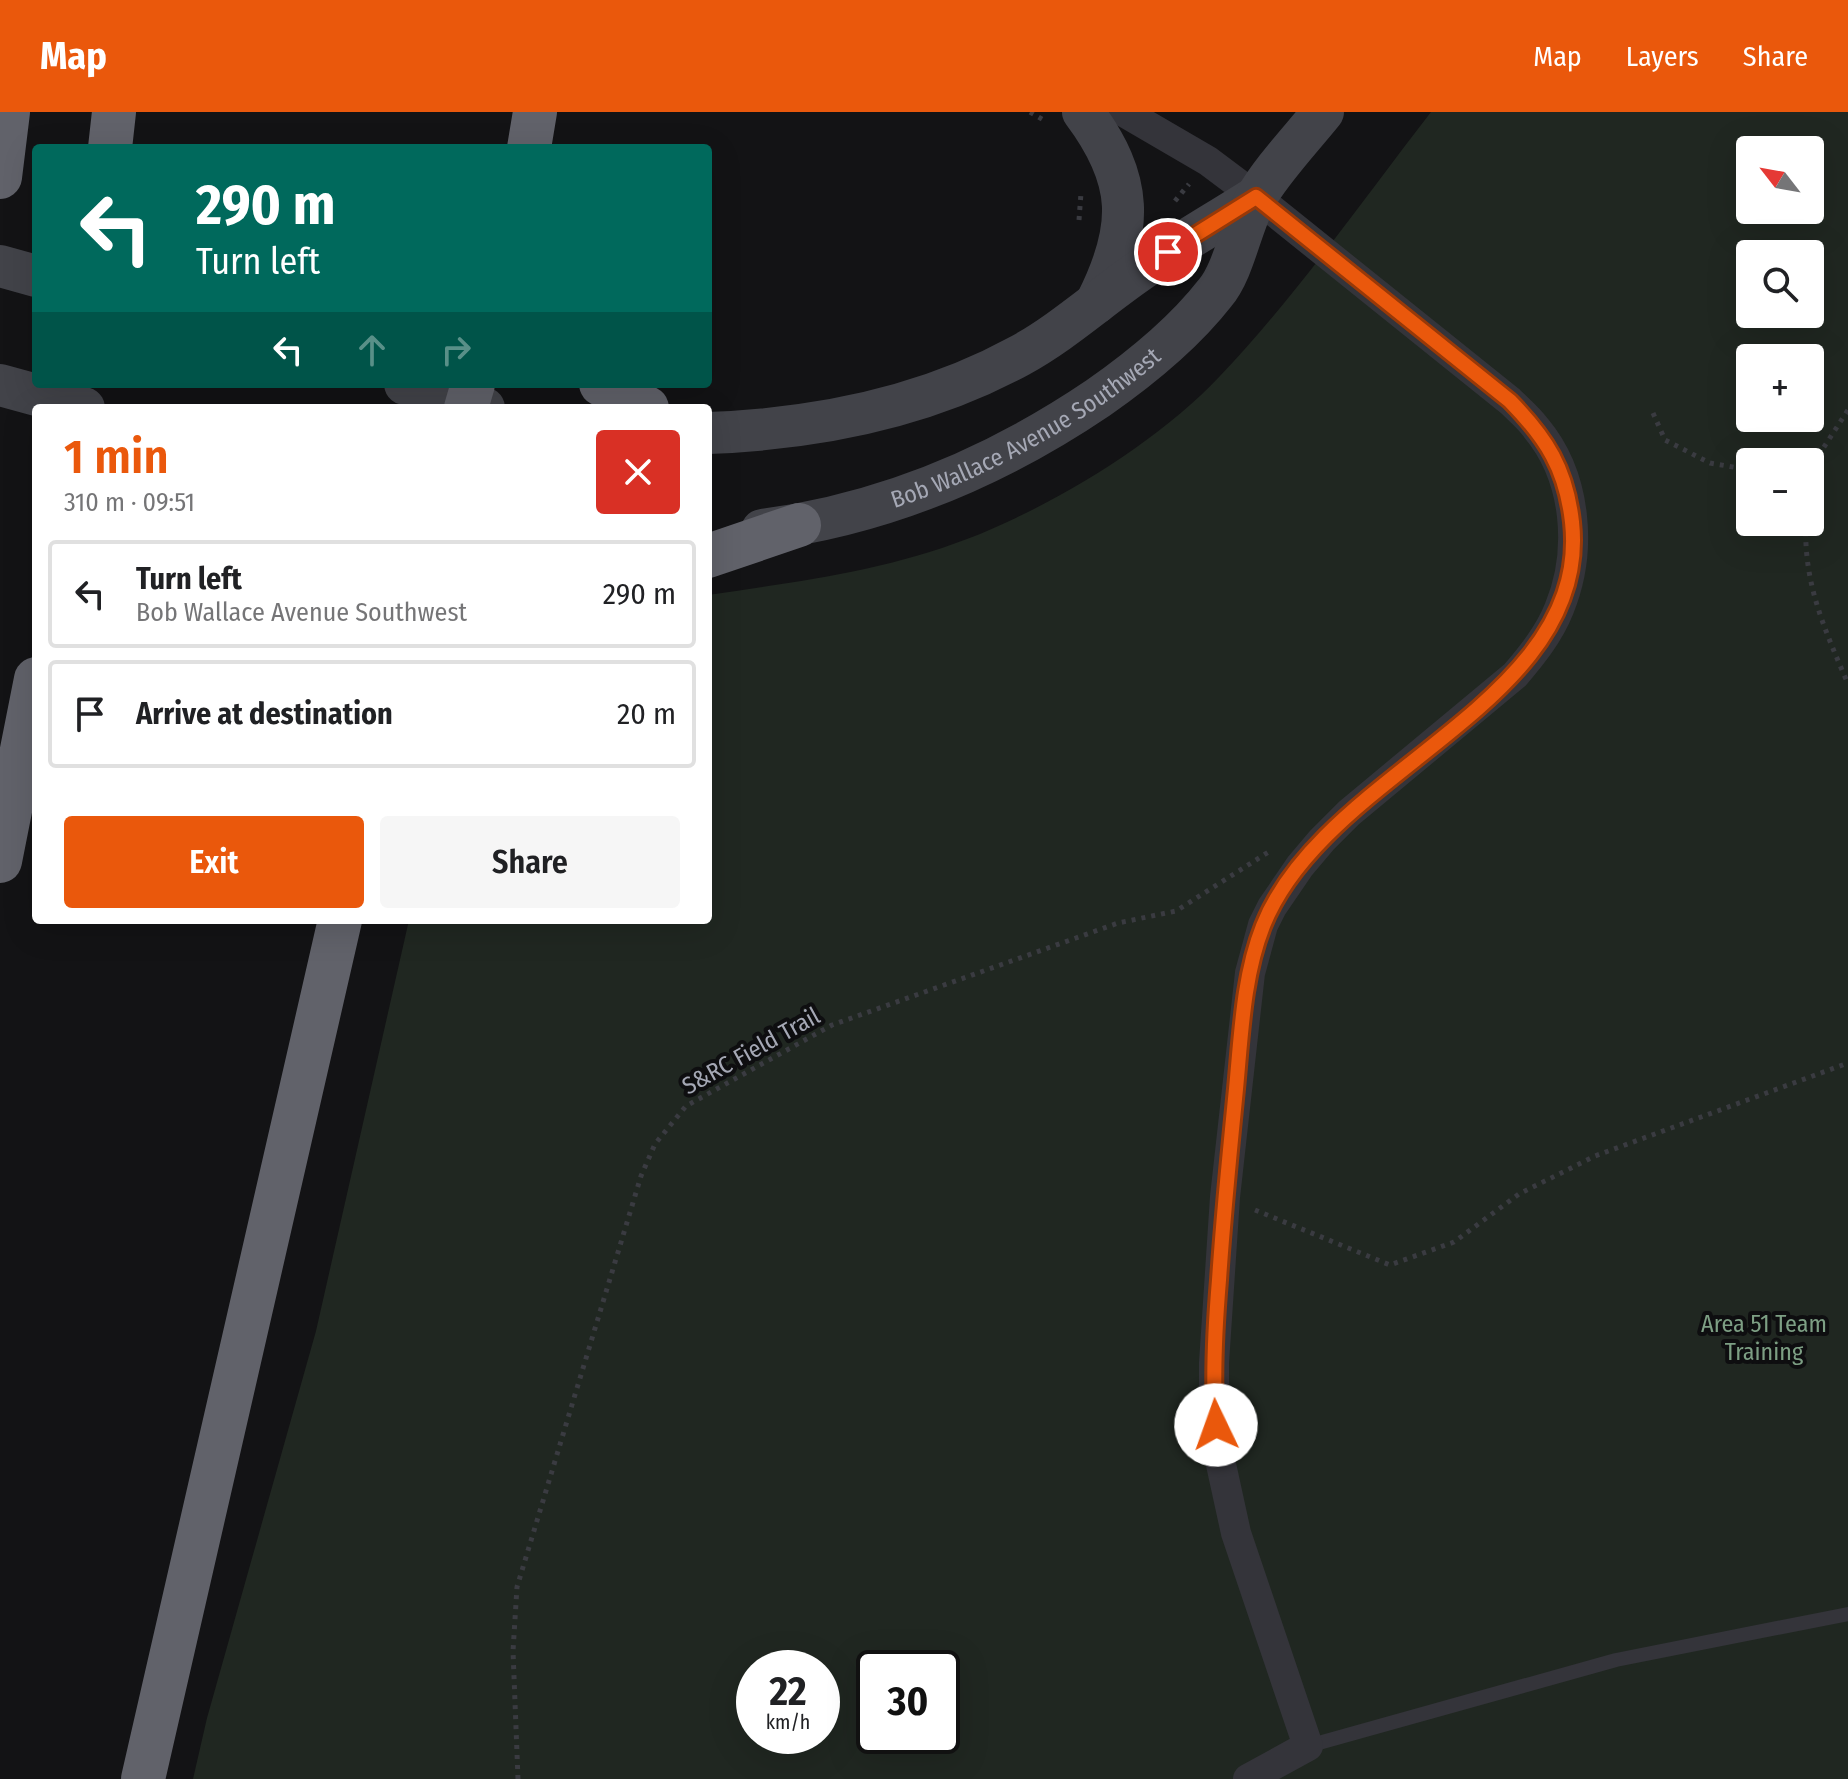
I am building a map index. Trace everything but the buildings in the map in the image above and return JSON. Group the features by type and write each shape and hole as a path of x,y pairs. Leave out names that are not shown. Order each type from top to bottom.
{"highway":[{"path":"0,177 8,112"},
{"path":"110,144 114,112"},
{"path":"530,144 535,112"},
{"path":"609,388 639,404"},
{"path":"712,555 799,525"},
{"path":"0,861 32,699"},
{"path":"143,1779 339,924"}],"main road":[{"path":"1083,112 1111,153 1123,199 1118,253 1096,304"},
{"name":"Bob Wallace Avenue Southwest","path":"712,535 799,525 928,489 990,462 1059,424 1118,384 1191,321 1218,290 1256,197 1323,112"},
{"name":"Bob Wallace Avenue Southwest","path":"712,433 803,426 861,415 923,396 1018,357 1146,266 1256,197"},
{"path":"0,266 32,275"},
{"path":"0,385 69,404"},
{"path":"421,388 473,401"}],"street":[{"path":"1124,112 1208,161 1510,401 1537,428 1554,454 1570,506 1573,558 1559,610 1547,633 1515,675 1349,813 1300,866 1272,907 1260,934 1250,973 1225,1197 1214,1363 1217,1446 1236,1533 1308,1746 1248,1779"}],"lane":[{"path":"1308,1746 1616,1660 1848,1614"}],"path":[{"path":"1823,448 1848,410"},
{"path":"1653,413 1665,440 1710,463 1736,468"},
{"path":"1805,536 1816,607 1848,684"},
{"name":"S&RC Field Trail","path":"518,1779 513,1651 517,1587 641,1176 655,1144 678,1115 686,1106 832,1025 1118,923 1176,911 1276,847"},
{"path":"1225,1197 1390,1265 1454,1242 1519,1194 1595,1156 1848,1063"}],"green space":[{"name":"Area 51 Team Training","path":"1431,112 1848,112 1848,1779 193,1779 207,1718 316,1331 408,924 712,924 712,594 839,574 904,559 1000,525 1068,491 1135,448 1195,401 1248,345"}],"route":[{"path":"1168,252 1256,197 1510,401 1537,428 1554,454 1564,479 1573,534 1573,558 1559,610 1531,655 1515,675 1483,703 1335,826 1284,887 1263,925 1250,973 1245,1007 1225,1197 1214,1363 1216,1425"}]}
